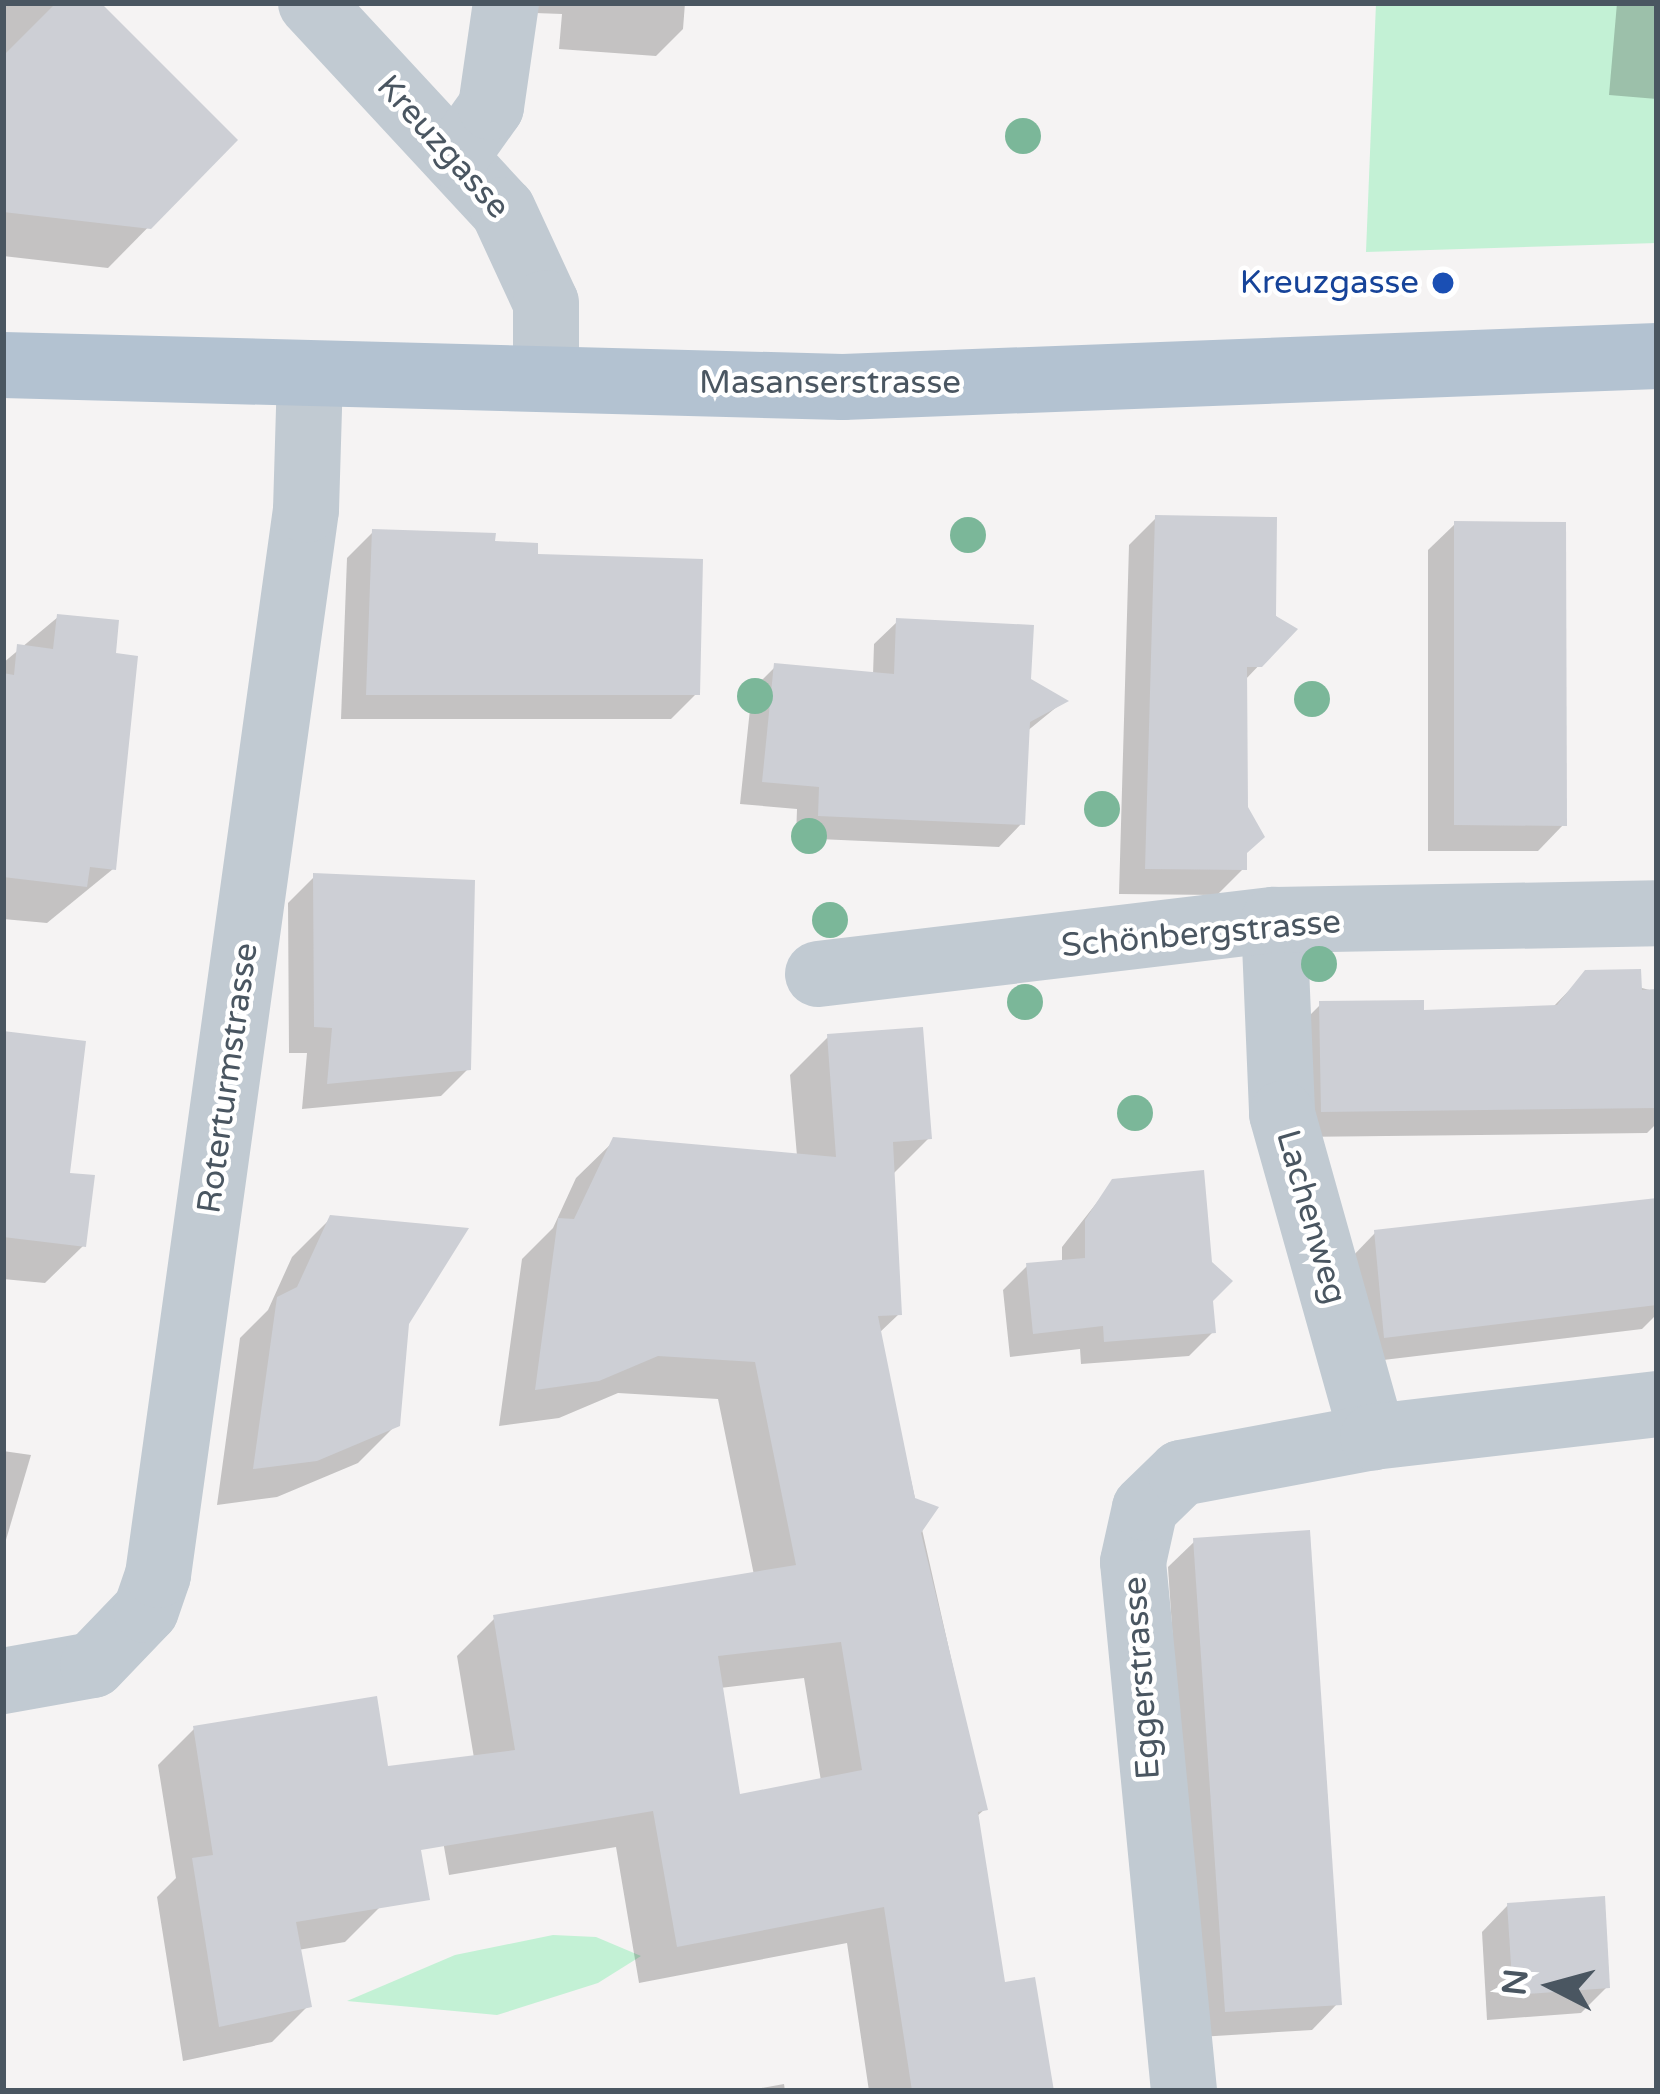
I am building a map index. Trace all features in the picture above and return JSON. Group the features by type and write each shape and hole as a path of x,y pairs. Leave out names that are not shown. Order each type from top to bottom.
{"main road":[{"name":"Masanserstrasse","path":"3,365 310,376 927,386 1657,356"}],"street":[{"name":"Kreuzgasse","path":"311,3 503,210 538,272 546,303 546,379"},
{"path":"456,155 491,107 506,3"},
{"name":"Roterturmstrasse","path":"3,1681 93,1665 146,1610 158,1575 306,510 310,376"},
{"name":"Schönbergstrasse","path":"818,974 1274,920 1657,913"},
{"name":"Lachenweg","path":"1274,920 1282,1114 1373,1437"},
{"path":"1657,1404 1657,1414"},
{"name":"Eggerstrasse","path":"1184,2091 1132,1562 1145,1508 1180,1474 1373,1437 1657,1404"}],"green space":[{"path":"1376,3 1657,3 1657,243 1366,252"},
{"path":"553,1935 596,1937 641,1956 598,1983 497,2015 347,2001 455,1955"}],"building":[{"path":"56,3 101,3 238,140 151,229 3,212 3,56"},
{"path":"1155,515 1277,517 1276,616 1298,629 1262,667 1247,667 1248,807 1265,837 1247,853 1247,870 1145,869"},
{"path":"1454,521 1566,522 1567,826 1454,825"},
{"path":"372,529 496,533 495,541 538,543 538,554 703,559 700,695 366,695"},
{"path":"57,614 119,620 116,653 138,656 116,870 90,867 87,887 3,877 3,673 14,675 17,644 53,649"},
{"path":"896,618 1034,625 1031,679 1069,701 1030,722 1025,825 818,816 819,787 762,782 774,663 894,674"},
{"path":"313,873 475,880 471,1070 327,1084 332,1028 314,1027"},
{"path":"1641,969 1642,990 1657,989 1657,1108 1321,1112 1319,1001 1424,1000 1424,1010 1557,1005 1585,970"},
{"path":"923,1027 932,1139 893,1142 902,1315 878,1316 915,1498 939,1507 921,1533 988,1810 978,1812 1005,1982 1035,1977 1054,2091 912,2091 884,1907 677,1947 653,1811 421,1850 430,1900 296,1922 312,2007 219,2027 192,1858 213,1855 193,1726 377,1696 388,1766 515,1750 493,1615 796,1565 755,1362 658,1356 599,1381 535,1390 558,1218 574,1219 613,1137 836,1157 827,1034","holes":["841,1642 862,1770 740,1794 718,1656"]},
{"path":"3,1031 86,1041 70,1173 95,1175 86,1247 3,1237"},
{"path":"1204,1170 1212,1262 1233,1281 1213,1301 1216,1333 1104,1342 1103,1326 1033,1334 1026,1263 1085,1258 1085,1220 1112,1179"},
{"path":"1657,1198 1657,1305 1384,1338 1374,1230"},
{"path":"330,1215 469,1228 409,1324 400,1426 317,1461 253,1469 277,1297 297,1287"},
{"path":"1310,1530 1342,2005 1225,2012 1193,1538"},
{"path":"1605,1896 1610,1988 1513,1995 1507,1903"}],"place":[{"name":"Kreuzgasse","path":"1443,283"}]}
